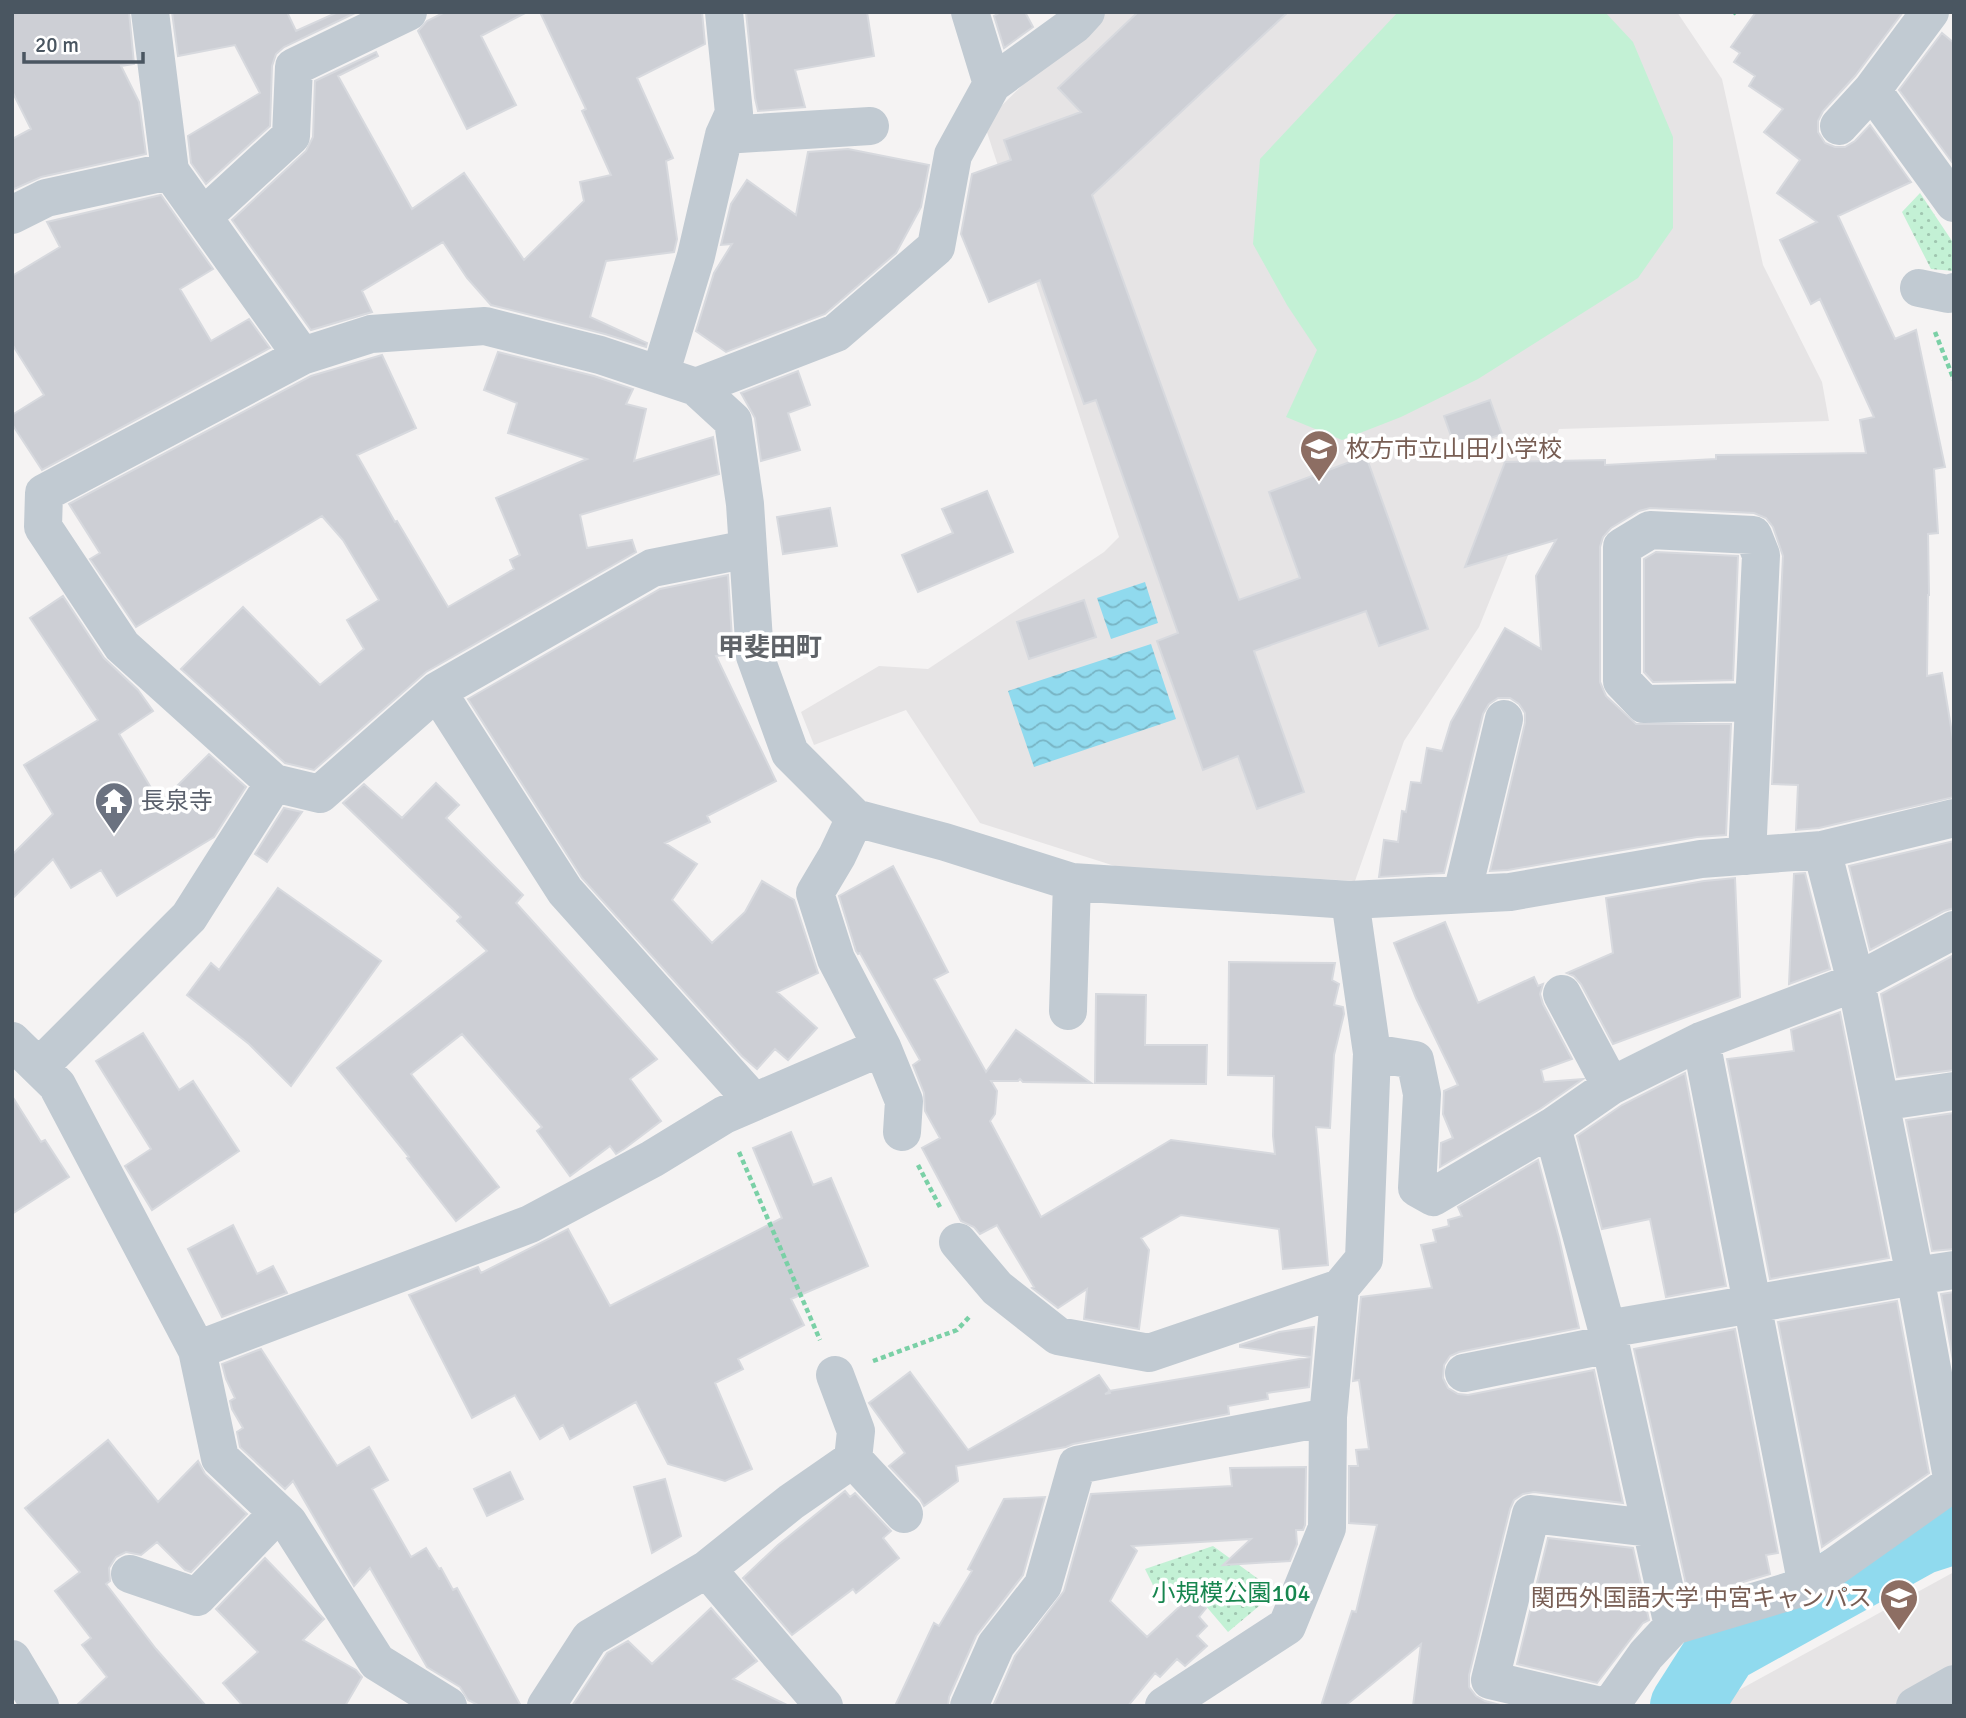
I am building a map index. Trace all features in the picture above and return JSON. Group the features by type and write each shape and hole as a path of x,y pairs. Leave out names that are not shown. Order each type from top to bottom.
{"street":[{"path":"150,12 170,171 302,356"},
{"path":"204,216 291,136 294,67 408,12"},
{"path":"660,375 696,256 724,135 734,113 724,12"},
{"path":"970,12 992,84"},
{"path":"696,387 836,333 936,247 953,155 992,84 1075,24 1087,12"},
{"path":"1839,126 1872,90 1930,12"},
{"path":"1872,90 1954,203"},
{"path":"724,135 870,126"},
{"path":"12,215 46,198 170,171"},
{"path":"748,549 652,568 437,691 320,794 274,783 122,646 43,527 44,493 302,356 371,334 485,326 600,355 696,387 733,421 745,504 748,549 755,656 790,753 855,818 945,842 1072,882 1350,900 1510,892 1701,859 1822,850 1954,818"},
{"path":"1747,856 1761,555 1753,535 1650,530 1622,547 1622,681 1644,704 1753,702"},
{"path":"437,691 565,891 739,1109"},
{"path":"1462,894 1504,719"},
{"path":"39,1067 189,917 274,783"},
{"path":"855,818 815,893 836,960 882,1047 904,1101 902,1132"},
{"path":"1610,1706 1647,1655 1673,1626 1807,1586 1954,1483 1856,982 1822,850"},
{"path":"1068,1012 1072,882"},
{"path":"958,1242 997,1288 1058,1336 1149,1353 1340,1288 1364,1259 1372,1053 1350,900"},
{"path":"1372,1053 1415,1060 1422,1094 1417,1188 1433,1197 1552,1127 1611,1086 1701,1041 1856,982 1954,929"},
{"path":"1562,994 1611,1086"},
{"path":"12,1041 57,1085 197,1350 220,1458 288,1522 377,1662 447,1706"},
{"path":"1701,1041 1807,1586"},
{"path":"197,1350 530,1224 739,1109 882,1047"},
{"path":"1880,1101 1954,1091"},
{"path":"1552,1127 1609,1336 1673,1626"},
{"path":"1464,1373 1609,1336 1752,1304 1954,1270"},
{"path":"1164,1706 1287,1626 1327,1528 1328,1417 1340,1288"},
{"path":"835,1375 856,1431 853,1459 904,1514"},
{"path":"969,1706 996,1645 1043,1585 1077,1465 1328,1417"},
{"path":"546,1706 590,1638 707,1569 791,1502 853,1459"},
{"path":"130,1574 197,1597 278,1513"},
{"path":"1601,1706 1490,1680 1531,1514 1650,1528"},
{"path":"707,1569 824,1706"},
{"path":"12,1659 40,1706"},
{"path":"1915,1706 1954,1684"}],"path":[{"path":"739,1109 835,1375 957,1330 997,1288"},
{"path":"902,1132 958,1242"}],"shaded area":[{"name":"枚方市立山田小学校","path":"1097,12 1677,12 1722,79 1763,265 1822,382 1829,421 1559,429 1479,627 1404,741 1355,881 1118,867 980,823 906,710 814,745 801,712 879,666 928,669 1104,552 1119,537 984,123"},
{"name":"関西外国語大学 中宮キャンパス","path":"1954,1572 1954,1706 1727,1706 1737,1691"}],"green space":[{"path":"1398,12 1605,12 1633,42 1673,137 1673,228 1638,278 1478,379 1401,417 1342,440 1286,417 1317,350 1287,305 1253,244 1260,159"},
{"path":"1920,193 1954,244 1954,271 1931,269 1902,212"},
{"name":"小規模公園104","path":"1213,1546 1276,1592 1228,1632 1188,1585 1160,1599 1145,1569"}],"water":[{"path":"1145,582 1158,623 1111,639 1097,598"},
{"path":"1151,644 1176,719 1034,767 1008,691"}],"building":[{"path":"12,12 129,12 134,64 121,66 139,102 146,154 41,177 12,190 12,139 31,129 12,91"},
{"path":"172,12 287,12 296,31 338,12 357,12 284,47 276,54 272,66 270,126 206,184 191,163 188,136 260,93 235,45 178,56"},
{"path":"445,12 527,12 481,36 516,105 467,129 418,31 427,21"},
{"path":"540,12 702,12 705,44 637,78 673,158 666,161 677,239 674,252 606,261 590,317 647,343 646,347 491,305 467,278 443,242 362,291 372,312 311,330 232,220 306,151 313,137 315,81 376,52 378,56 338,76 412,209 464,173 524,260 584,201 580,182 611,175 582,111 586,109"},
{"path":"746,12 867,12 874,56 795,70 805,107 758,111"},
{"path":"1001,12 1025,12 1033,27 1004,48 994,16"},
{"path":"1138,12 1288,12 1092,195 1239,600 1300,578 1269,492 1366,456 1428,629 1379,646 1366,611 1254,651 1304,792 1257,809 1238,756 1203,770 1157,641 1178,633 1096,400 1084,404 1040,280 989,302 961,234 972,174 1011,160 1004,140 1081,112 1058,88"},
{"path":"1756,12 1903,12 1855,76 1823,111 1818,121 1818,132 1825,143 1845,147 1855,141 1870,125 1911,182 1838,216 1895,339 1916,330 1945,467 1934,469 1938,533 1928,534 1927,676 1942,673 1954,745 1954,797 1819,828 1796,830 1798,785 1772,784 1783,556 1773,527 1766,518 1754,513 1650,508 1639,511 1611,528 1603,537 1600,547 1600,682 1606,696 1636,724 1731,724 1726,835 1697,837 1490,871 1525,723 1525,713 1519,704 1510,698 1498,698 1489,704 1483,714 1444,873 1379,877 1384,840 1398,842 1402,811 1406,812 1411,782 1421,783 1427,748 1442,751 1451,722 1505,628 1541,649 1536,576 1556,540 1465,567 1505,462 1605,460 1605,465 1716,459 1716,455 1866,453 1860,420 1874,417 1820,299 1811,304 1780,240 1817,222 1777,193 1800,160 1764,132 1783,109 1749,86 1755,76 1734,62 1740,53 1731,47"},
{"path":"1942,33 1954,43 1952,162 1899,90"},
{"path":"848,149 929,165 921,207 896,253 825,314 726,352 696,331 714,273 732,244 721,245 731,204 747,180 796,215 808,152"},
{"path":"161,195 213,269 180,289 211,341 249,319 270,348 42,470 12,424 12,415 44,395 12,344 12,276 60,247 47,222"},
{"path":"498,352 594,376 633,389 626,404 646,409 634,461 713,437 719,474 580,515 587,548 632,540 636,552 426,672 314,770 285,763 181,669 243,607 320,685 364,649 347,620 379,600 343,540 322,516 136,627 90,559 100,553 69,504 311,376 382,355 416,428 357,455 448,607 514,569 510,560 520,555 496,498 587,459 508,433 517,403 484,390"},
{"path":"798,371 810,405 788,413 800,450 761,461 755,418 741,393"},
{"path":"1490,400 1502,434 1456,450 1444,416"},
{"path":"987,491 1013,552 918,592 902,555 953,533 942,509"},
{"path":"830,508 837,546 783,554 777,517"},
{"path":"1656,552 1738,556 1733,680 1653,682 1644,672 1644,559"},
{"path":"728,575 733,654 716,656 776,781 707,816 710,822 665,843 697,864 672,900 712,943 745,912 762,881 794,900 818,973 777,992 817,1028 788,1060 775,1049 757,1069 742,1056 582,878 468,699 660,589"},
{"path":"63,596 104,658 138,690 153,711 119,734 160,803 209,754 246,787 214,837 117,896 101,870 71,888 53,859 12,899 12,855 53,814 24,765 98,720 30,618"},
{"path":"1084,600 1096,637 1029,659 1017,622"},
{"path":"436,783 459,805 446,818 523,895 516,903 657,1059 630,1079 661,1121 616,1154 610,1146 570,1176 537,1131 542,1127 462,1034 411,1074 499,1187 456,1221 407,1158 409,1157 337,1068 487,951 457,921 461,917 343,803 364,784 402,818"},
{"path":"284,808 302,812 267,862 255,854"},
{"path":"1954,841 1954,908 1870,950 1849,866"},
{"path":"893,866 948,972 934,979 986,1072 1016,1030 1091,1083 1023,1082 1020,1079 991,1081 997,1091 995,1114 990,1121 1041,1217 1171,1140 1275,1154 1274,1076 1228,1075 1229,962 1335,963 1332,980 1339,984 1334,1005 1343,1007 1344,1014 1334,1055 1330,1128 1316,1127 1328,1265 1283,1269 1279,1229 1181,1215 1141,1238 1149,1250 1139,1329 1084,1319 1087,1289 1058,1308 1032,1288 1034,1287 997,1225 980,1234 974,1227 961,1221 922,1148 940,1138 925,1111 924,1093 913,1065 920,1060 860,953 856,951 839,896"},
{"path":"1805,873 1830,969 1789,984 1794,874"},
{"path":"1735,878 1740,997 1613,1044 1581,984 1567,973 1613,953 1606,898"},
{"path":"278,888 381,961 291,1086 249,1044 187,995 211,963 219,970"},
{"path":"1445,922 1478,1003 1534,977 1538,986 1543,984 1540,994 1543,1004 1572,1059 1541,1070 1544,1082 1583,1079 1540,1109 1440,1167 1441,1143 1453,1138 1443,1114 1444,1091 1458,1085 1416,998 1394,943"},
{"path":"1954,955 1954,1070 1897,1077 1881,994"},
{"path":"1096,994 1146,995 1145,1045 1207,1045 1206,1084 1095,1083"},
{"path":"1840,1012 1889,1258 1770,1279 1727,1059 1794,1051 1791,1030"},
{"path":"143,1033 179,1090 193,1081 239,1151 152,1210 125,1166 151,1149 96,1061"},
{"path":"1685,1073 1726,1286 1666,1297 1650,1219 1602,1229 1577,1136 1622,1105"},
{"path":"12,1096 41,1142 45,1140 69,1177 12,1214"},
{"path":"1954,1113 1954,1249 1932,1251 1906,1120"},
{"path":"791,1132 813,1185 831,1178 868,1266 791,1299 804,1325 738,1359 743,1369 715,1383 752,1469 725,1481 668,1464 636,1402 570,1439 563,1425 540,1439 515,1395 472,1418 409,1295 478,1267 481,1273 568,1229 610,1306 782,1218 753,1148"},
{"path":"1538,1160 1579,1328 1459,1352 1450,1356 1444,1365 1443,1378 1448,1388 1458,1394 1468,1395 1594,1370 1623,1503 1534,1492 1523,1494 1514,1500 1469,1675 1469,1687 1476,1696 1504,1706 1413,1706 1421,1644 1345,1706 1321,1706 1352,1611 1356,1612 1377,1525 1349,1523 1349,1466 1358,1466 1356,1450 1369,1449 1359,1380 1353,1381 1361,1297 1432,1288 1421,1245 1436,1242 1433,1230 1449,1226 1448,1220 1462,1216 1458,1207"},
{"path":"233,1225 257,1274 273,1266 287,1293 222,1317 188,1249"},
{"path":"1954,1292 1954,1366 1941,1294"},
{"path":"1897,1301 1929,1473 1822,1547 1778,1322"},
{"path":"1314,1327 1309,1387 1267,1393 1268,1399 1228,1406 1229,1414 956,1466 958,1481 924,1506 889,1466 905,1453 869,1403 910,1372 968,1450 1099,1375 1110,1391 1311,1357 1240,1345 1279,1332"},
{"path":"1735,1329 1778,1553 1766,1555 1770,1574 1689,1598 1634,1349"},
{"path":"261,1349 337,1466 369,1447 388,1480 372,1489 411,1557 426,1548 453,1590 457,1588 521,1706 480,1706 468,1700 460,1687 427,1667 370,1568 354,1586 293,1481 285,1489 240,1447 237,1432 243,1428 232,1409 230,1401 235,1398 222,1364"},
{"path":"108,1440 158,1502 198,1461 205,1474 247,1514 191,1572 185,1570 157,1542 141,1555 126,1552 116,1557 109,1568 110,1581 106,1584 156,1649 206,1706 76,1706 107,1677 82,1645 91,1638 55,1591 80,1572 25,1508"},
{"path":"1306,1467 1305,1525 1303,1530 1296,1530 1297,1544 1290,1561 1223,1565 1251,1539 1132,1546 1137,1551 1110,1601 1147,1637 1192,1595 1206,1608 1199,1617 1207,1626 1197,1636 1207,1646 1185,1666 1177,1659 1160,1677 1155,1673 1128,1706 993,1706 1015,1656 1064,1591 1091,1494 1232,1486 1230,1468"},
{"path":"510,1472 523,1499 487,1516 474,1489"},
{"path":"665,1479 681,1536 652,1553 634,1487"},
{"path":"845,1491 850,1497 855,1493 891,1531 883,1538 899,1558 856,1593 853,1589 792,1635 743,1578 778,1545"},
{"path":"1045,1497 1023,1575 976,1636 949,1697 948,1706 895,1706 934,1623 939,1626 972,1571 968,1569 1004,1499"},
{"path":"1548,1538 1633,1548 1649,1620 1643,1623 1597,1683 1517,1664"},
{"path":"265,1558 324,1619 303,1640 356,1670 362,1677 345,1706 243,1706 223,1683 258,1652 216,1609"},
{"path":"711,1608 757,1661 733,1679 789,1706 572,1706 607,1653 628,1641 652,1664"}],"waterway":[{"path":"1686,1706 1723,1648 1920,1539 1954,1528"}],"place":[{"name":"枚方市立山田小学校","path":"1319,483"},
{"name":"長泉寺","path":"114,835"},
{"name":"関西外国語大学 中宮キャンパス","path":"1899,1632"}],"district":[{"name":"甲斐田町","path":"770,647"}]}
